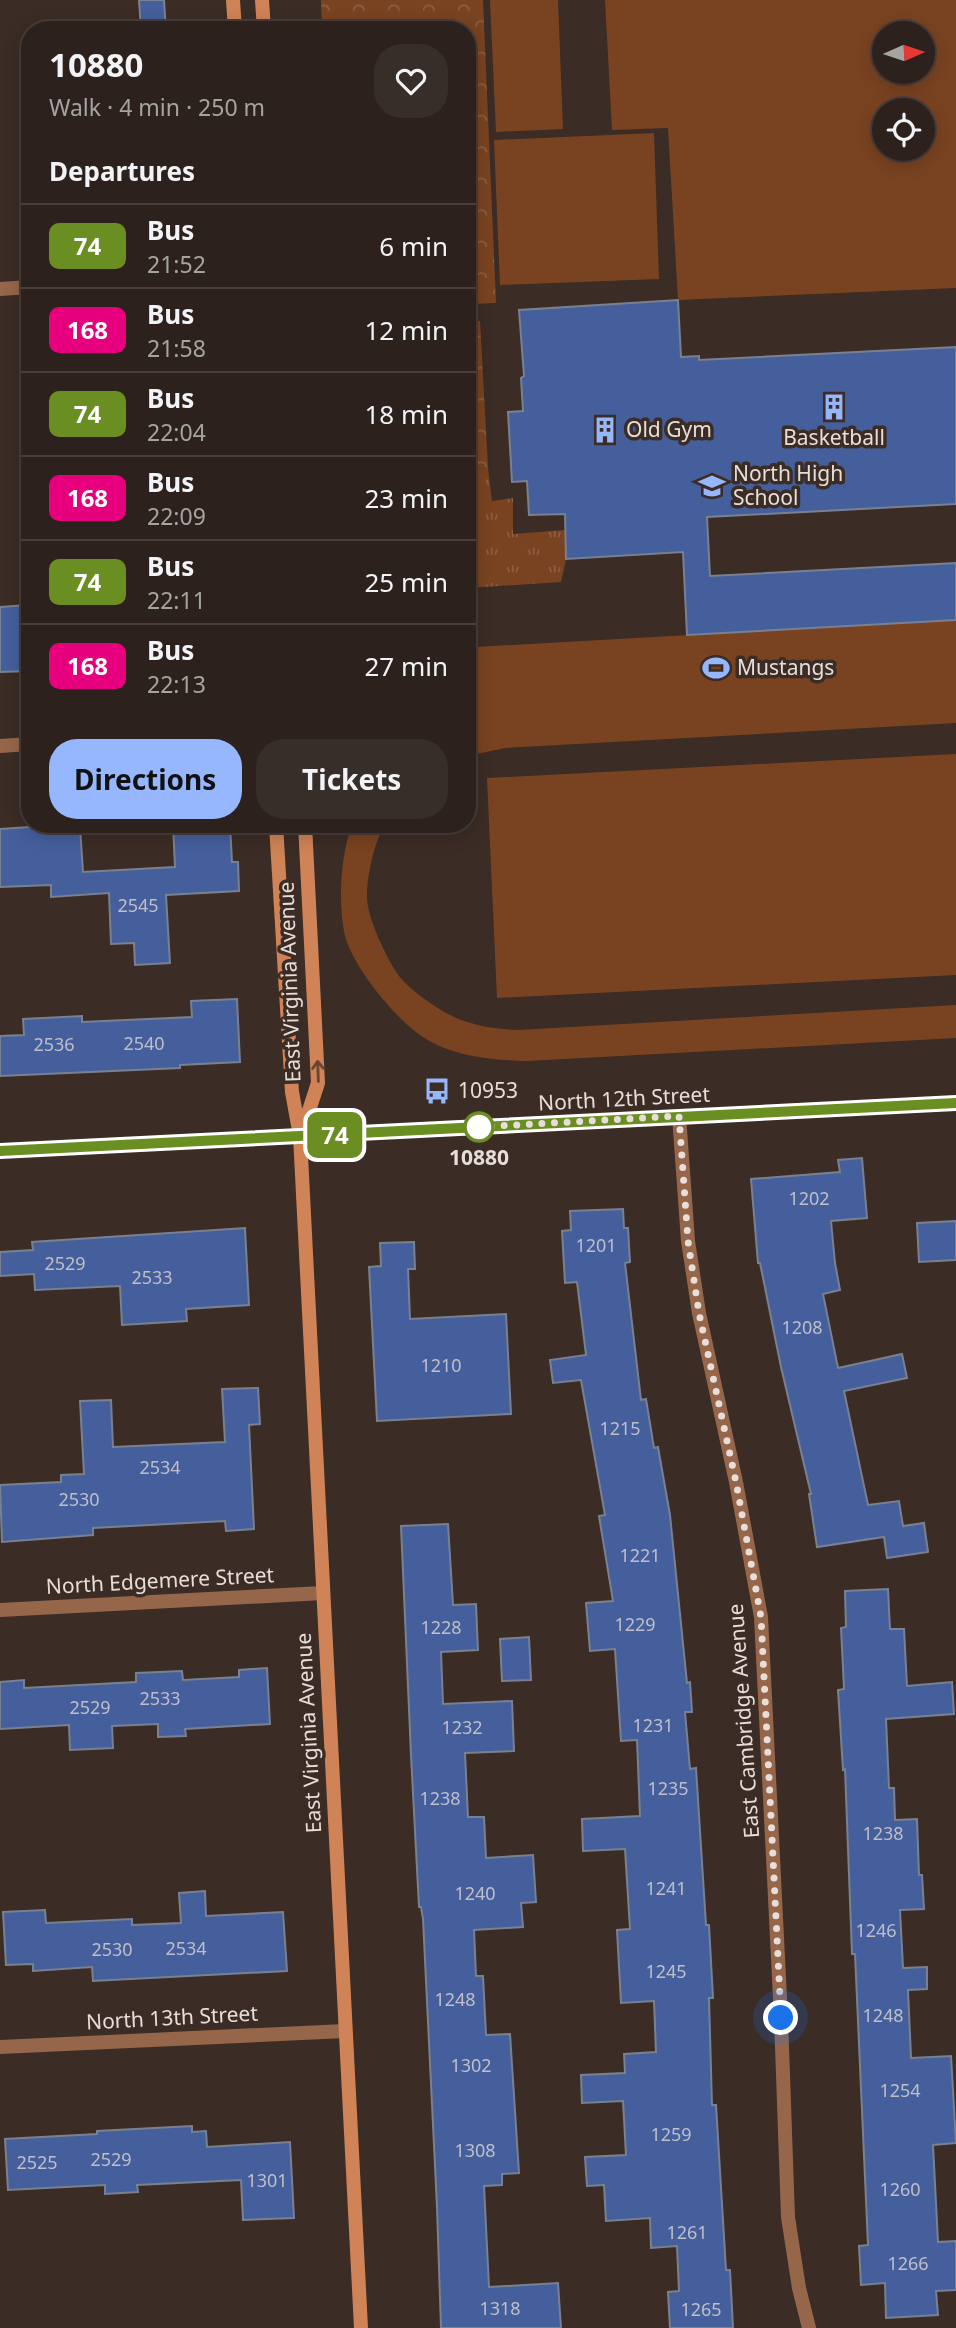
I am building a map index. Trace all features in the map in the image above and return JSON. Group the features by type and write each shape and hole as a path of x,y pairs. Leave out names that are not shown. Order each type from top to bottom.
{"street":[{"path":"233,0 234,21"},
{"path":"262,0 263,21"},
{"path":"0,289 21,288"},
{"path":"0,746 21,745"},
{"name":"East Virginia Avenue","path":"277,833 292,1092 300,1136 361,2328"},
{"name":"East Virginia Avenue","path":"300,1136 318,1083 305,833"},
{"name":"North 12th Street","path":"0,1151 956,1103"},
{"name":"East Cambridge Avenue","path":"679,1116 690,1253 699,1313 736,1482 761,1617 788,2217 808,2328"},
{"name":"North Edgemere Street","path":"0,1610 323,1593"},
{"name":"North 13th Street","path":"0,2047 345,2031"}],"green space":[{"path":"321,0 483,0 496,303 476,304 476,21 322,21"},
{"path":"490,0 558,0 563,129 496,132"},
{"path":"605,0 956,0 956,288 678,300 668,128 612,130"},
{"path":"455,12 456,21 352,21 352,16"},
{"path":"654,133 659,279 500,285 494,140"},
{"path":"476,321 480,321 488,468 476,469"},
{"path":"488,468 492,501 513,498 513,534 565,530 566,559 561,582 476,587 476,469"},
{"name":"Mustangs","path":"956,620 956,723 505,748 476,754 476,647"},
{"path":"956,754 956,975 497,998 487,778"},
{"path":"349,833 381,833 372,859 367,897 378,938 399,976 413,990 441,1010 468,1022 518,1030 956,1005 956,1038 527,1061 487,1058 447,1049 423,1037 400,1018 375,990 355,959 348,944 342,918 341,891 345,849"}],"building":[{"path":"139,0 164,0 165,21 140,21"},
{"path":"678,300 681,357 699,356 699,360 956,347 956,504 707,517 710,576 956,563 956,620 687,635 683,552 566,559 565,514 529,515 527,481 512,482 508,412 523,411 521,378 524,376 519,310"},
{"path":"21,605 21,671 0,672 0,607"},
{"path":"21,828 21,833 80,833 83,872 175,867 173,833 230,833 232,862 238,862 239,891 166,895 170,963 135,965 134,943 111,944 109,893 51,897 51,885 0,887 0,829"},
{"path":"237,999 240,1062 180,1065 180,1068 0,1076 0,1036 24,1035 23,1019 82,1016 82,1022 192,1017 191,1001"},
{"path":"862,1158 867,1218 831,1221 840,1290 823,1294 838,1368 902,1354 907,1378 844,1391 868,1505 899,1501 903,1526 924,1523 928,1552 887,1558 884,1537 817,1547 811,1494 758,1263 751,1179 840,1172 838,1160"},
{"path":"623,1209 624,1228 628,1228 630,1262 625,1263 641,1400 646,1399 670,1515 687,1683 690,1682 692,1712 685,1712 690,1769 696,1768 706,1925 709,1925 713,1998 709,1998 712,2105 716,2105 726,2270 730,2270 733,2328 670,2328 668,2292 679,2291 677,2246 651,2248 650,2218 606,2221 604,2185 587,2186 585,2157 626,2155 623,2101 582,2103 581,2075 625,2073 624,2054 656,2052 654,2001 621,2003 617,1930 630,1929 625,1849 583,1851 582,1819 640,1816 637,1740 621,1741 615,1649 590,1651 586,1603 613,1601 599,1516 605,1515 581,1380 553,1383 550,1360 586,1355 577,1282 565,1283 562,1231 571,1230 570,1211"},
{"path":"956,1221 956,1260 919,1262 917,1223"},
{"path":"245,1228 249,1305 186,1309 187,1321 122,1325 120,1286 35,1290 34,1274 0,1276 0,1252 33,1250 32,1242"},
{"path":"414,1242 415,1269 408,1269 410,1319 506,1314 511,1414 377,1421 369,1267 381,1266 380,1243"},
{"path":"258,1388 260,1424 249,1425 254,1529 226,1531 225,1521 93,1528 93,1535 2,1542 0,1485 61,1482 61,1475 84,1474 80,1401 111,1400 113,1447 225,1442 222,1389"},
{"path":"448,1524 453,1605 476,1604 478,1650 441,1652 443,1704 512,1701 514,1751 465,1753 468,1817 484,1817 486,1858 533,1855 536,1902 521,1903 523,1927 474,1930 476,1976 483,1976 486,2035 510,2034 519,2173 502,2174 502,2185 484,2186 489,2287 558,2283 561,2328 441,2328 423,1919 419,1907 401,1526"},
{"path":"888,1589 890,1629 904,1629 907,1686 952,1682 954,1714 886,1719 889,1788 894,1788 895,1820 917,1819 919,1875 922,1875 924,1909 900,1910 903,1968 927,1967 927,1989 908,1990 911,2058 951,2056 956,2143 933,2145 938,2242 956,2241 956,2290 936,2291 938,2315 886,2318 885,2283 861,2285 859,2246 868,2245 845,1769 843,1770 838,1690 844,1689 841,1628 846,1627 845,1591"},
{"path":"529,1637 531,1680 502,1681 500,1639"},
{"path":"267,1668 270,1724 185,1729 186,1736 158,1737 158,1724 112,1726 113,1748 70,1750 69,1725 0,1729 0,1682 24,1680 24,1688 136,1682 136,1673 182,1671 183,1680 239,1677 239,1670"},
{"path":"205,1891 206,1916 283,1912 287,1971 93,1981 92,1967 33,1971 33,1964 6,1965 3,1912 45,1910 46,1923 132,1919 132,1925 181,1923 179,1893"},
{"path":"192,2126 192,2132 206,2131 207,2147 290,2142 294,2218 243,2220 241,2180 137,2185 138,2192 105,2194 105,2185 8,2190 5,2139"}],"bus line":[{"name":"74","path":"0,1151 956,1103"}],"place":[{"name":"Basketball","path":"834,407"},
{"name":"Old Gym","path":"605,430"},
{"name":"North High School","path":"712,486"},
{"name":"Mustangs","path":"716,668"},
{"name":"10953","path":"437,1091"},
{"name":"10880","path":"479,1127"}],"route":[{"path":"479,1127 679,1116 688,1241 699,1313 736,1482 761,1617 781,2018"}]}
